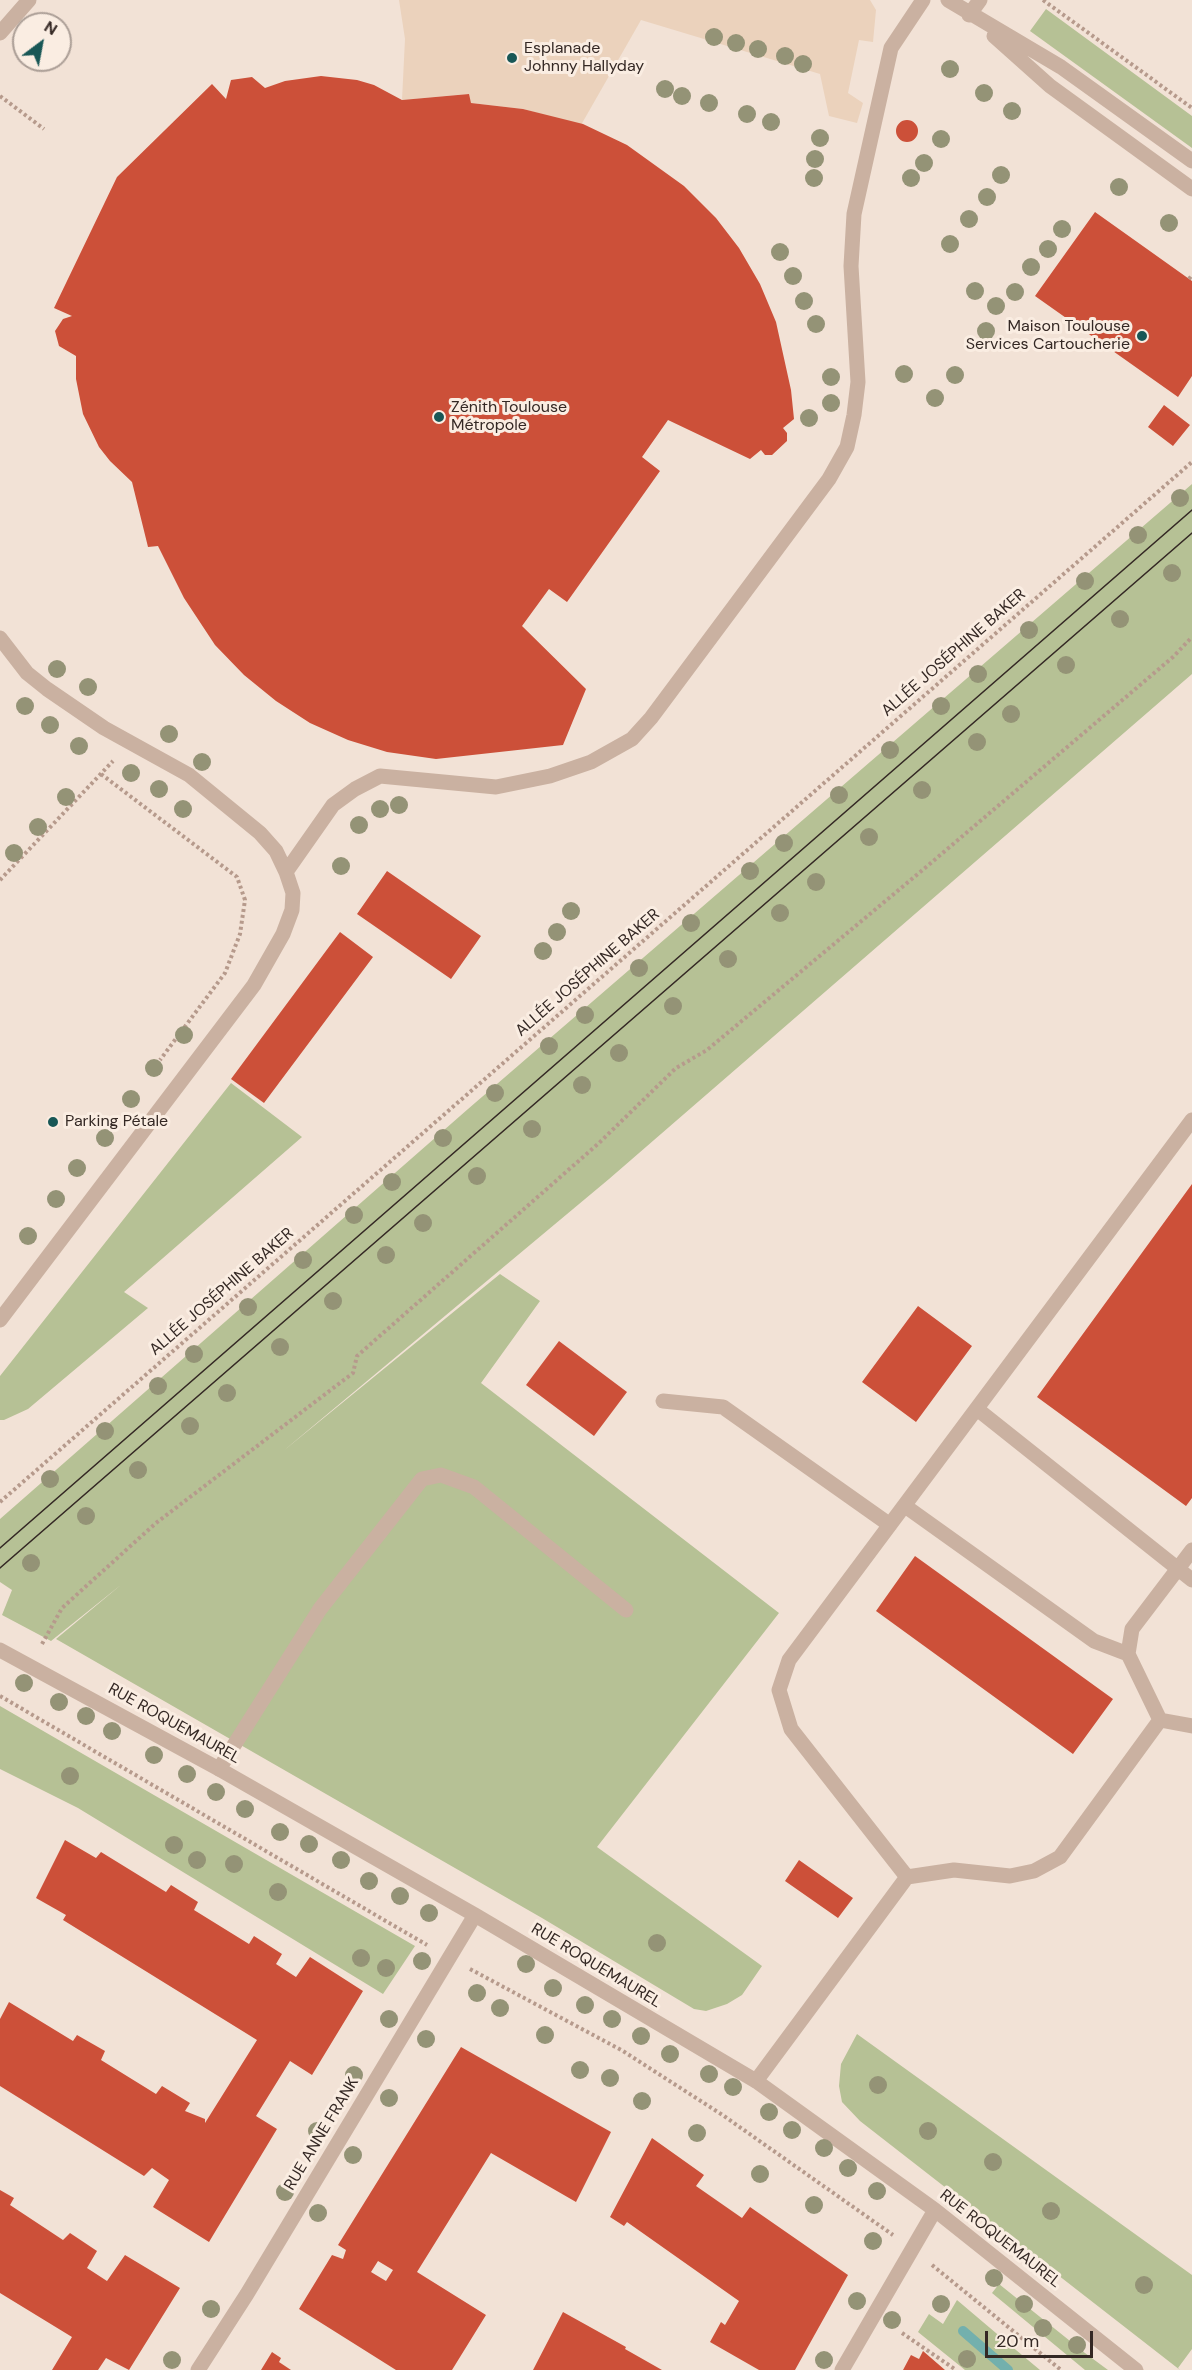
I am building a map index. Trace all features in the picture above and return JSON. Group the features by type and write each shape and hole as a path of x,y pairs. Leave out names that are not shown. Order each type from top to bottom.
{"street":[{"path":"0,33 29,0"},
{"path":"286,872 333,805 355,789 380,776 496,787 550,776 591,762 632,739 651,718 829,479 847,447 855,404 856,329 850,266 854,214 891,48 923,0"},
{"path":"948,0 969,15 1050,86 1192,189"},
{"path":"969,15 980,0"},
{"path":"969,15 1061,67 1192,161"},
{"path":"0,638 27,673 47,689 104,728 189,775 260,833 276,851 286,872 292,893 292,910 283,934 254,985 0,1320"},
{"path":"908,1877 791,1729 779,1690 789,1660 1192,1120"},
{"path":"663,1401 723,1407 890,1526"},
{"path":"977,1409 1192,1580"},
{"path":"219,1769 320,1609 422,1479 441,1475 474,1487 626,1610"},
{"path":"905,1506 1094,1641 1128,1654"},
{"path":"1160,1720 1128,1654 1132,1629 1192,1550"},
{"name":"RUE ROQUEMAUREL","path":"0,1650 219,1769 475,1915 756,2081 935,2210 1136,2370"},
{"path":"756,2081 908,1877 954,1870 1010,1876 1034,1871 1060,1857 1160,1720"},
{"path":"1160,1720 1192,1726"},
{"name":"RUE ANNE FRANK","path":"198,2370 248,2294 475,1915"},
{"path":"842,2370 910,2248 935,2210"}],"path":[{"path":"1043,0 1192,108"},
{"path":"0,96 44,129"},
{"name":"ALLÉE JOSÉPHINE BAKER","path":"0,1502 1192,462"},
{"path":"29,1666 62,1608 156,1523 353,1372 357,1356 599,1143 676,1068 707,1050 735,1028 1173,657 1192,637"},
{"path":"0,880 132,742"},
{"path":"101,774 237,877 245,900 240,934 225,973 154,1068"},
{"path":"0,1696 449,1958 623,2051 724,2116 873,2219 961,2286 1060,2370"},
{"path":"902,2333 956,2370"}],"green space":[{"path":"1046,9 1192,116 1192,148 1030,31"},
{"path":"1192,484 1192,674 609,1179 282,1452 500,1274 540,1301 481,1383 779,1613 597,1847 762,1966 742,1995 727,2004 706,2011 694,2009 542,1918 56,1639 122,1584 51,1641 2,1615 12,1590 0,1582 0,1519 468,1109"},
{"path":"231,1083 302,1137 124,1292 148,1308 28,1409 0,1420 0,1376"},
{"path":"0,1706 415,1946 383,1994 78,1808 0,1769"},
{"path":"857,2034 1192,2275 1192,2349 1178,2368 1180,2370 860,2121 842,2102 839,2086 841,2064"},
{"path":"999,2284 1108,2370 1085,2370 992,2293"},
{"path":"957,2300 1040,2370 965,2370 918,2332 929,2314 943,2324"}],"shaded area":[{"name":"Esplanade Johnny Hallyday","path":"399,0 870,0 876,10 873,42 859,40 848,93 863,103 857,123 829,116 820,74 641,20 581,125 523,109 471,103 468,94 402,100 405,39"}],"building":[{"name":"Zénith Toulouse Métropole","path":"321,76 357,80 374,85 402,100 469,94 471,103 523,109 583,124 627,145 684,186 716,218 739,248 760,284 776,322 791,390 794,419 783,428 787,433 787,441 772,455 765,455 761,450 750,459 668,420 642,457 660,471 567,602 549,589 522,626 586,689 563,745 436,759 387,752 348,740 310,723 276,701 244,675 215,645 184,598 158,546 148,547 132,482 99,447 83,414 76,379 76,356 59,346 55,331 63,319 72,316 54,308 117,177 212,84 226,99 231,80 252,77 265,88 285,81"},
{"path":"907,120 915,123 918,131 915,139 907,142 899,139 896,131 899,123"},
{"name":"Maison Toulouse Services Cartoucherie","path":"1095,212 1192,281 1192,376 1178,397 1035,296"},
{"path":"1164,405 1190,425 1173,446 1148,427"},
{"path":"387,871 481,936 451,979 357,914"},
{"path":"340,932 373,957 264,1103 231,1079"},
{"path":"1192,1184 1192,1498 1186,1506 1037,1397"},
{"path":"918,1306 972,1346 916,1422 862,1382"},
{"path":"559,1341 627,1392 594,1436 526,1385"},
{"path":"915,1556 1113,1699 1073,1754 876,1611"},
{"path":"65,1840 96,1858 101,1852 166,1892 171,1885 198,1902 194,1910 249,1944 254,1936 282,1954 276,1964 296,1977 310,1957 363,1991 312,2075 290,2061 256,2116 277,2129 209,2242 153,2207 169,2180 152,2168 144,2176 0,2086 0,2019 9,2002 73,2041 77,2035 105,2051 101,2060 156,2094 162,2086 190,2103 185,2111 205,2119 205,2123 257,2040 63,1920 66,1915 36,1898"},
{"path":"799,1860 853,1898 838,1918 785,1881"},
{"path":"461,2047 611,2132 576,2202 491,2153 417,2272 486,2315 452,2370 396,2370 299,2309 332,2255 343,2259 346,2250 338,2245","holes":["378,2261 393,2270 386,2281 371,2272"]},
{"path":"652,2138 704,2175 696,2186 742,2218 750,2207 848,2275 795,2370 759,2370 710,2342 721,2322 725,2325 739,2301 627,2222 624,2226 610,2217"},
{"path":"0,2190 14,2198 10,2205 63,2240 70,2233 97,2251 87,2268 107,2281 125,2255 180,2288 129,2370 106,2358 98,2370 52,2370 72,2337 0,2293"},
{"path":"563,2312 626,2347 625,2349 662,2370 533,2370"},
{"path":"923,2351 945,2370 903,2370 911,2355 919,2359"},
{"path":"272,2352 281,2358 279,2362 291,2370 261,2370"}],"waterway":[{"path":"963,2331 1008,2370"}],"tram line":[{"path":"0,1548 1192,510"},
{"path":"0,1568 1192,533"}],"place":[{"name":"Esplanade Johnny Hallyday","path":"512,58"},
{"name":"Maison Toulouse Services Cartoucherie","path":"1142,336"},
{"name":"Zénith Toulouse Métropole","path":"439,417"},
{"name":"Parking Pétale","path":"53,1122"}]}
